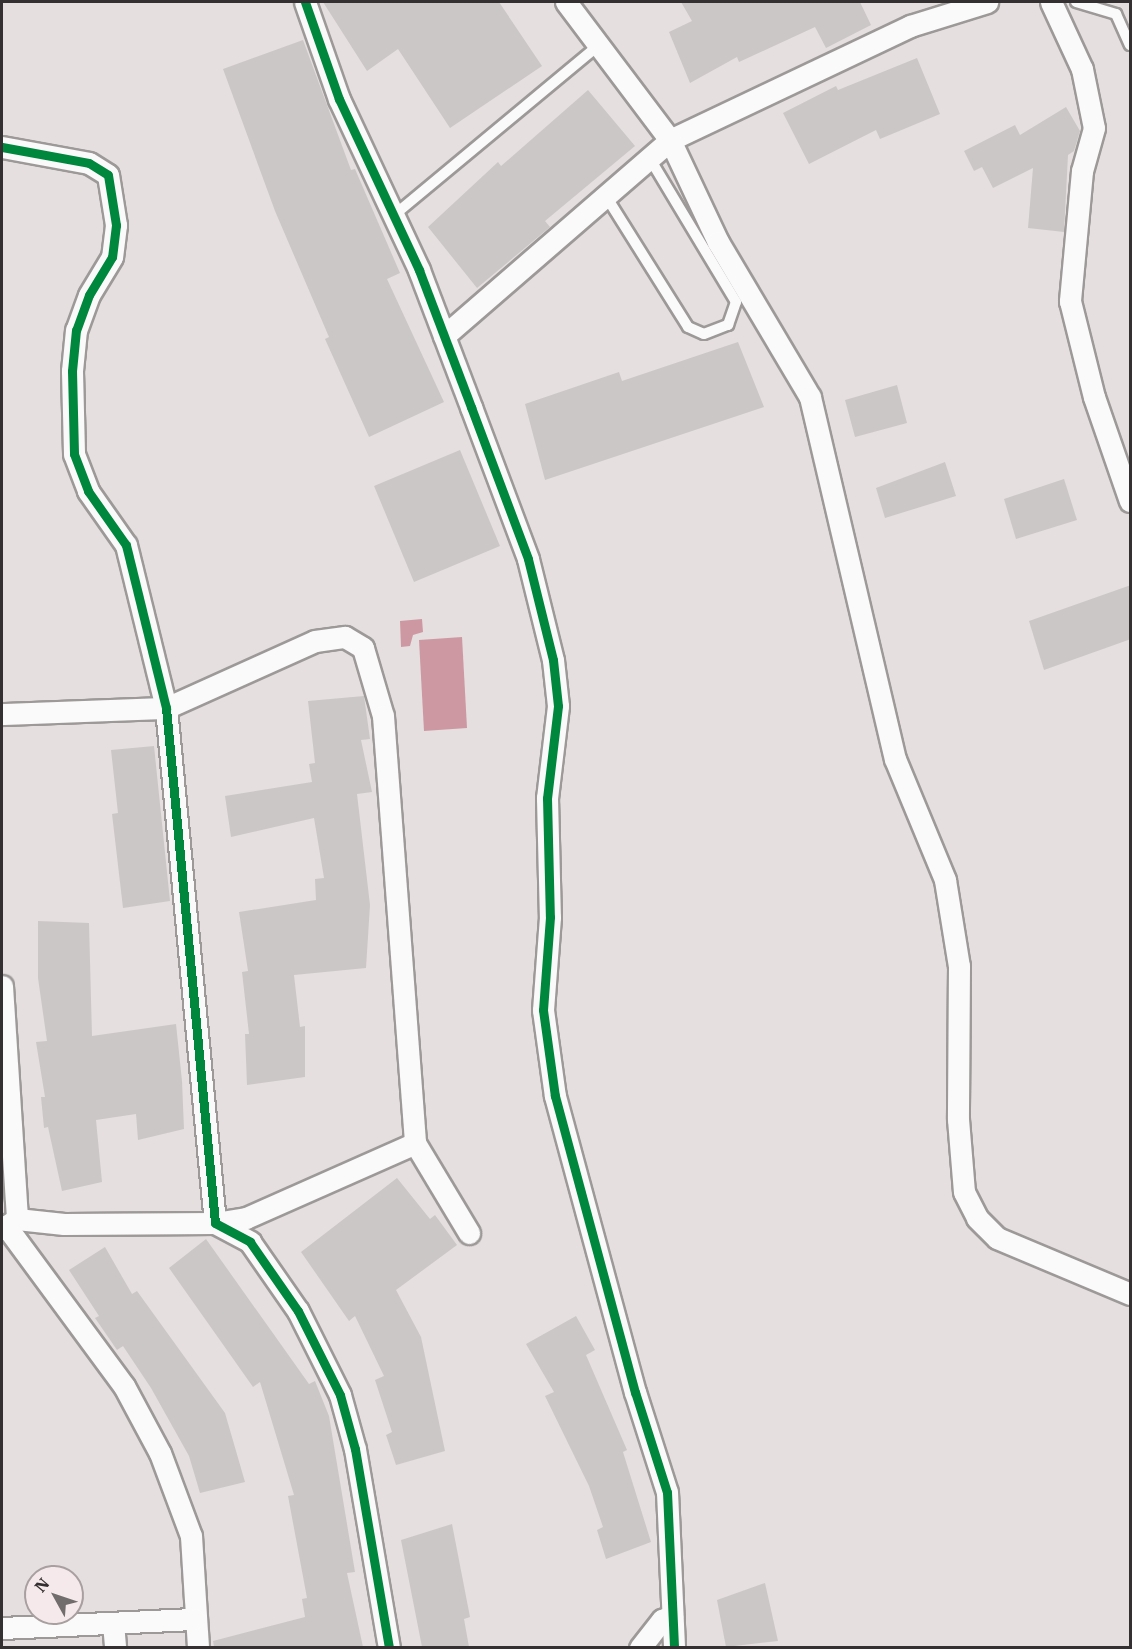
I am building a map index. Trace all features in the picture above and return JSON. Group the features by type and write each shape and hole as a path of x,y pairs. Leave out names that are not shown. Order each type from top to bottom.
{"street":[{"path":"305,2 339,99 444,336 528,559 553,660 558,706 547,798 550,916 543,1010 555,1096 635,1392 667,1492 674,1647"},
{"path":"444,336 604,193 670,140 910,26 987,2"},
{"path":"1051,2 1082,69 1094,128 1082,171 1070,301 1094,397 1131,501"},
{"path":"572,3 670,140 718,242 810,397 895,759 945,880 959,966 958,1119 964,1192 978,1218 997,1238 1131,1294"},
{"path":"2,147 89,162 108,175 116,225 112,256 89,295 76,330 72,371 74,454 88,491 126,545 166,708 215,1223"},
{"path":"2,714 166,708 315,641 345,637 363,648 383,716 415,1143 470,1233"},
{"path":"2,986 8,1225 124,1386 160,1454 191,1536 194,1619 198,1647"},
{"path":"8,1225 215,1223 246,1218 415,1143"},
{"path":"215,1223 250,1242 298,1311 340,1395 355,1449 388,1647"},
{"path":"640,1647 662,1620 672,1616"},
{"path":"2,1628 194,1619"},
{"path":"112,1623 115,1647"}],"lane":[{"path":"1076,2 1116,14 1131,45"},
{"path":"393,217 600,44"},
{"path":"604,193 688,327 704,334 728,325 736,302 649,157"}],"shaded area":[{"path":"422,619 423,632 413,635 410,646 401,647 400,621"},
{"path":"462,637 467,728 424,731 419,640"}],"building":[{"path":"323,2 499,2 542,66 450,128 398,49 367,71"},
{"path":"681,2 860,2 871,25 826,48 815,27 739,62 737,57 690,83 669,32 692,21"},
{"path":"303,40 351,170 355,169 400,273 387,279 444,402 369,437 325,339 329,337 275,211 223,69"},
{"path":"917,58 940,114 880,139 876,130 809,164 783,113 836,86 838,90"},
{"path":"588,90 635,146 545,221 550,227 477,288 428,227 498,162 501,166"},
{"path":"1066,107 1080,131 1074,151 1068,155 1064,232 1028,228 1033,168 993,188 982,167 974,171 964,151 1015,125 1020,135"},
{"path":"738,342 764,407 545,480 525,404 619,372 622,381"},
{"path":"897,385 907,423 855,437 845,400"},
{"path":"460,450 500,546 414,582 374,486"},
{"path":"945,462 956,496 885,518 876,488"},
{"path":"1064,479 1077,520 1016,539 1004,499"},
{"path":"1131,585 1131,639 1044,670 1029,621"},
{"path":"364,696 370,739 361,740 372,792 357,794 370,905 366,968 294,975 300,1027 305,1026 305,1077 247,1085 245,1034 249,1034 242,972 248,971 239,912 316,900 315,879 324,878 314,818 231,837 225,796 312,782 309,764 315,763 308,701"},
{"path":"154,746 170,901 123,908 112,814 118,813 111,750"},
{"path":"38,921 89,923 92,1036 176,1024 182,1081 184,1129 138,1140 136,1114 96,1120 102,1182 62,1191 48,1127 44,1128 41,1097 45,1097 36,1042 47,1041 38,978"},
{"path":"397,1178 430,1219 435,1215 457,1245 396,1290 421,1337 445,1451 396,1465 386,1435 392,1432 375,1380 384,1376 355,1316 349,1321 301,1252"},
{"path":"206,1239 309,1384 315,1381 329,1416 355,1572 347,1573 363,1647 214,1647 213,1641 305,1617 302,1599 307,1598 288,1496 294,1495 260,1382 253,1387 169,1268"},
{"path":"105,1247 132,1294 137,1291 225,1413 245,1482 200,1493 189,1456 151,1388 123,1346 117,1350 95,1318 99,1316 69,1270"},
{"path":"576,1316 595,1350 586,1355 627,1450 623,1452 651,1542 606,1559 597,1530 603,1527 589,1486 545,1396 554,1392 526,1344"},
{"path":"452,1524 470,1617 464,1619 469,1647 422,1647 401,1540"},
{"path":"765,1583 778,1641 726,1647 717,1600"}],"cycle path":[{"path":"305,2 339,99 419,270 471,407 528,559 553,660 558,706 547,798 550,917 543,1010 555,1096 635,1392 667,1492 674,1648"},
{"path":"2,147 89,163 108,175 116,225 112,257 89,295 76,330 72,371 74,454 88,491 126,545 166,708 215,1223 250,1242 298,1311 340,1395 355,1449 389,1648"}]}
